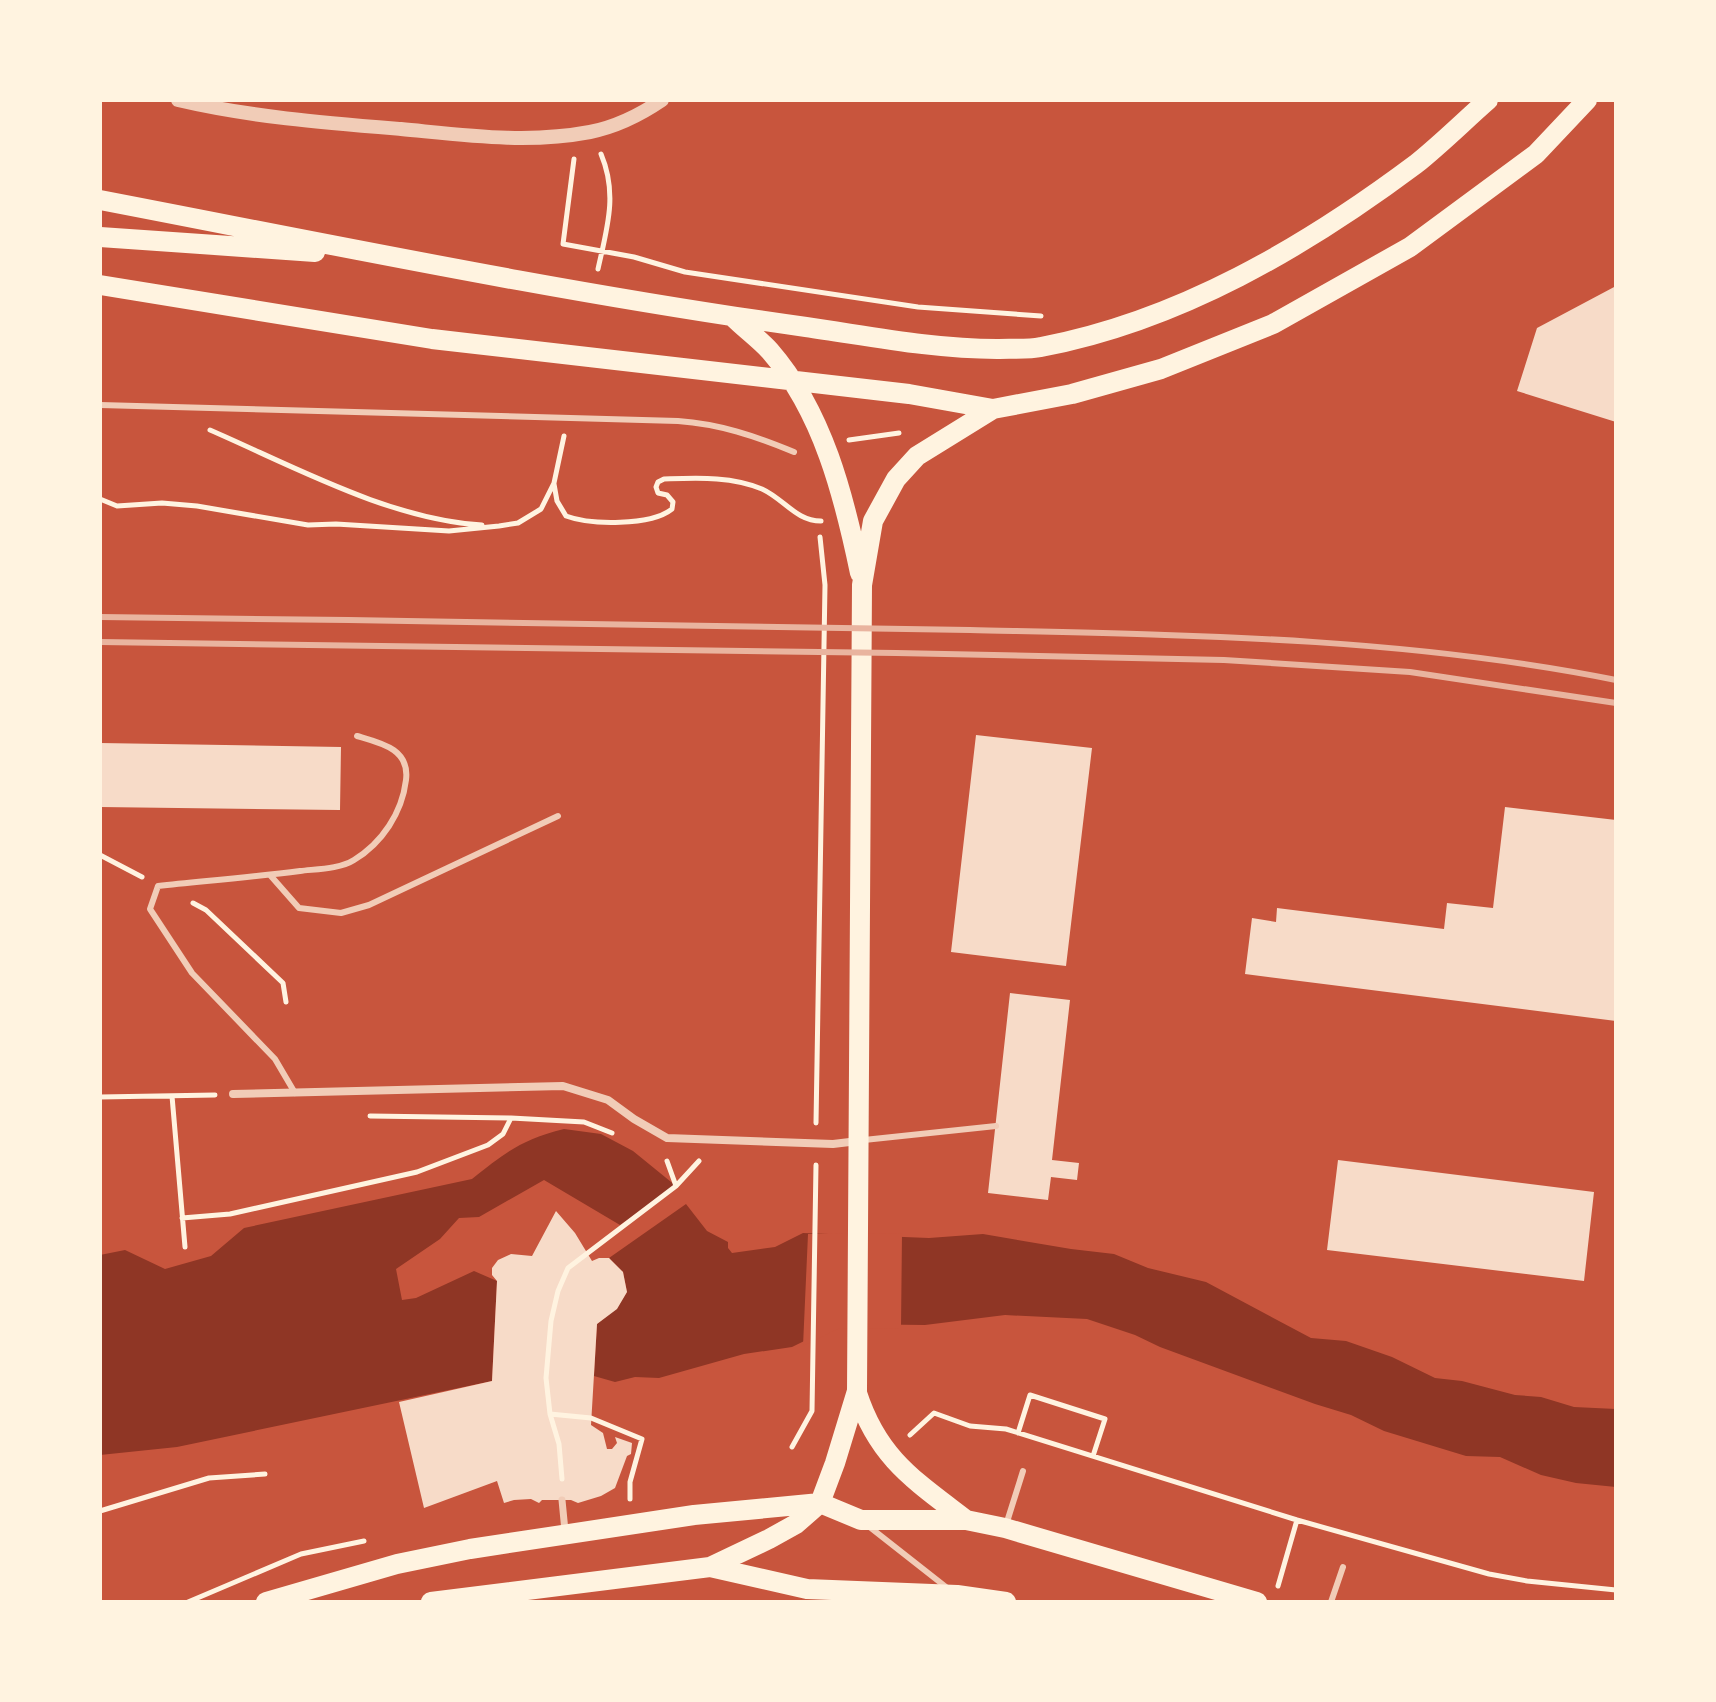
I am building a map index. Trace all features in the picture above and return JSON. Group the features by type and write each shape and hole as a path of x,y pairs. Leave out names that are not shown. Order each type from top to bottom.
{"main road":[{"path":"100,200 383,255 733,317 916,343 989,349 1037,348 1112,330 1192,300 1269,260 1332,222 1419,161 1488,100"},
{"path":"100,285 432,339 909,394 993,409 1072,394 1161,369 1273,324 1410,247 1536,154 1587,100"},
{"path":"100,237 263,250 383,255"},
{"path":"733,317 769,351 792,382 825,447 848,514 862,585"},
{"path":"431,1602 570,1588 710,1567 796,1524 820,1503 857,1391 862,585 873,521 896,479 917,456 993,409"},
{"path":"857,1391 870,1426 893,1460 918,1484 966,1520"},
{"path":"266,1602 397,1564 565,1533 820,1503 861,1520 966,1520 1005,1528 1257,1602"},
{"path":"710,1567 807,1589 957,1595 1005,1602"}],"street":[{"path":"178,100 208,107 357,126 505,139 592,131 641,114 662,100"},
{"path":"233,1094 563,1086 608,1100 667,1138 816,1144 858,1141"},
{"path":"562,1500 565,1533"}],"lane":[{"path":"100,405 678,421 738,430 794,452"},
{"path":"295,1093 275,1059 192,973 150,909 158,886 270,875 352,862 379,841 398,811 407,777 403,758 388,745 357,736"},
{"path":"270,875 299,908 341,913 369,905 558,816"},
{"path":"858,1141 996,1126"},
{"path":"1005,1528 1023,1471"},
{"path":"861,1520 957,1595"},
{"path":"1331,1602 1343,1567"}],"path":[{"path":"592,131 610,176 610,212"},
{"path":"574,163 563,244 634,257 685,272 918,307 1047,317"},
{"path":"205,428 417,516 453,523 499,526"},
{"path":"825,447 902,432 917,456"},
{"path":"100,499 117,506 162,503 197,506 308,525 449,531 518,523 541,509 554,483 557,501 566,516 590,522 660,516 672,509 673,502 667,495 658,493 658,482 664,479 704,478 745,483 765,490 801,518 818,522 848,514"},
{"path":"813,508 818,522"},
{"path":"792,1447 812,1411 825,585 820,536"},
{"path":"206,910 283,983 286,1002"},
{"path":"100,1097 233,1094"},
{"path":"172,1096 185,1247"},
{"path":"182,1218 230,1214 417,1172 488,1145 503,1134 511,1118 584,1122 624,1138"},
{"path":"562,1500 559,1444 550,1414 546,1378 551,1321 558,1291 568,1268 676,1186 668,1162 657,1156"},
{"path":"1018,1433 1030,1395 1105,1419 1093,1456"},
{"path":"893,1460 905,1440 934,1413 970,1426 1018,1433 1297,1520 1489,1574 1616,1590"},
{"path":"550,1414 591,1418 642,1439 630,1482 631,1524"},
{"path":"100,1511 209,1478 265,1474"},
{"path":"1277,1589 1297,1520"},
{"path":"188,1602 301,1554 373,1539"}],"shaded area":[{"path":"564,1129 601,1134 633,1151 676,1186 620,1225 544,1180 479,1217 459,1218 440,1239 396,1269 402,1300 416,1298 474,1271 497,1281 492,1381 177,1447 100,1455 100,1255 125,1250 165,1269 211,1256 244,1228 472,1179 515,1148"},
{"path":"686,1204 707,1231 728,1242 732,1253 775,1247 803,1233 929,1238 983,1234 1114,1254 1148,1268 1206,1282 1311,1338 1346,1341 1392,1357 1435,1378 1462,1381 1515,1395 1541,1397 1574,1407 1616,1409 1616,1487 1541,1475 1500,1457 1466,1456 1384,1431 1351,1415 1087,1319 1005,1315 925,1325 839,1324 792,1347 744,1354 659,1378 635,1377 615,1382 594,1376 597,1324 617,1308 627,1292 623,1272 609,1258"}],"pier":[{"path":"902,1233 901,1329 840,1328 803,1346 808,1234"}],"building":[{"path":"1616,286 1616,422 1517,391 1537,328"},
{"path":"976,735 1092,748 1066,966 951,952"},
{"path":"100,743 341,747 340,810 100,807"},
{"path":"1505,807 1616,820 1616,1021 1245,974 1252,918 1276,922 1277,908 1444,929 1447,903 1493,908"},
{"path":"1010,993 1070,1000 1052,1160 1079,1163 1077,1180 1051,1177 1048,1200 988,1193"},
{"path":"1338,1160 1594,1192 1584,1281 1327,1250"},
{"path":"556,1211 575,1233 592,1261 609,1258 623,1272 627,1292 617,1309 597,1324 591,1425 603,1433 607,1449 612,1449 617,1443 615,1437 632,1443 631,1454 627,1456 615,1488 578,1503 571,1500 542,1500 539,1503 531,1499 504,1503 497,1481 424,1508 399,1402 492,1381 497,1281 492,1275 492,1268 498,1260 511,1254 532,1256"}],"railway":[{"path":"100,617 752,626 1213,637 1455,655 1616,680"},
{"path":"100,642 1224,660 1410,672 1616,703"}]}
